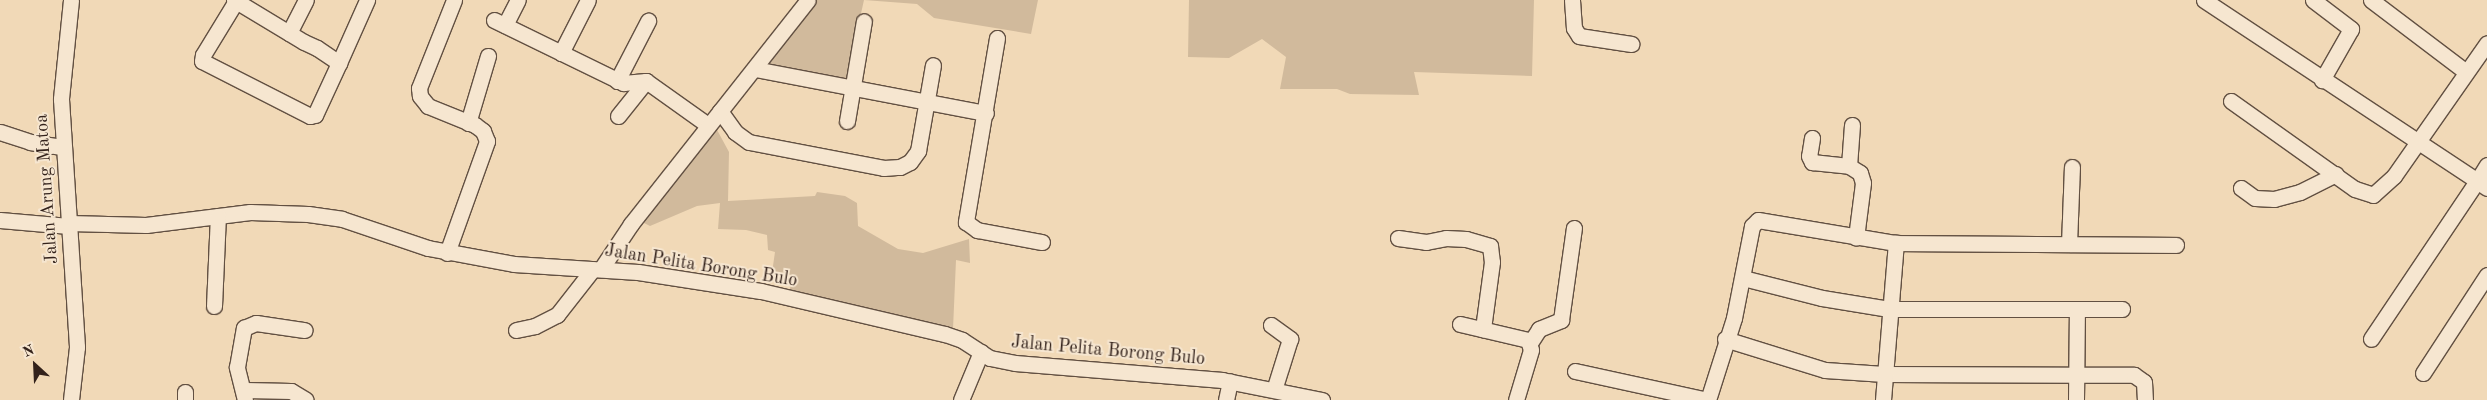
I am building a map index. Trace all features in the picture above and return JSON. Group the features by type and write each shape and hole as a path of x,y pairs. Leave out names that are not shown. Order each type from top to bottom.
{"street":[{"name":"Jalan Arung Matoa","path":"71,0 62,59 62,147 77,347 71,400"},
{"path":"339,63 236,0 203,54 202,61 208,66 310,116 321,108 367,0"},
{"path":"289,33 306,0"},
{"path":"447,253 487,141 483,131 468,122 428,106 420,96 419,88 454,0"},
{"path":"518,0 499,22 623,84 646,81 708,125"},
{"path":"561,53 588,0"},
{"path":"1572,0 1573,23 1579,36 1631,44"},
{"path":"2204,0 2415,142 2482,184"},
{"path":"2313,0 2351,30 2322,80"},
{"path":"2371,0 2465,71"},
{"path":"516,330 535,326 557,315 597,269 708,125 755,69 804,2"},
{"path":"617,81 648,21"},
{"path":"847,121 864,21"},
{"path":"997,38 986,113 966,222 977,230 1042,242"},
{"path":"2231,101 2355,189 2373,195 2394,176 2415,142 2487,43"},
{"path":"468,122 488,56"},
{"path":"720,112 735,132 749,142 884,168 900,167 913,159 919,144 924,101 933,65"},
{"path":"755,69 986,113"},
{"path":"618,116 646,81"},
{"path":"1849,166 1852,125"},
{"path":"0,132 30,142 62,147"},
{"path":"1812,138 1809,156 1812,162 1849,166 1860,173 1862,180 1856,238"},
{"path":"2372,339 2482,184 2487,166"},
{"path":"2069,244 2072,167"},
{"path":"2241,188 2254,198 2274,199 2300,192 2336,174"},
{"name":"Jalan Pelita Borong Bulo","path":"0,220 69,225 146,226 272,211 342,219 447,253 514,264 597,269 761,291 945,334 982,352 990,358 1015,363 1230,381 1322,400"},
{"path":"214,306 218,216"},
{"path":"1575,371 1708,400 1743,278 1752,226 1758,220 1856,238 1896,243 2176,245"},
{"path":"1530,343 1539,329 1561,320 1574,228"},
{"path":"1398,238 1426,242 1446,238 1466,239 1490,246 1492,262 1484,329"},
{"path":"1882,400 1896,243"},
{"path":"2423,373 2487,275"},
{"path":"1743,278 1822,298 1889,310 2122,309"},
{"path":"2076,400 2078,372 2077,309"},
{"path":"304,330 256,323 247,324 237,352 238,376 245,395 291,391 306,400"},
{"path":"1460,324 1526,338 1530,343 1531,350 1516,400"},
{"path":"1271,325 1290,338 1274,390"},
{"path":"1725,339 1824,370 1884,374 2078,372 2140,376 2145,384 2145,400"},
{"path":"961,400 982,352"},
{"path":"1226,400 1230,381"}],"shaded area":[{"path":"815,0 864,0 846,81 767,65"},
{"path":"864,0 1038,0 1031,34 934,18 917,4"},
{"path":"1189,0 1534,0 1532,76 1414,72 1419,95 1350,94 1337,89 1280,89 1286,57 1262,39 1229,58 1188,57"},
{"path":"716,128 729,152 728,201 815,196 817,192 845,196 857,203 858,226 898,249 923,253 969,239 970,263 956,260 953,329 790,291 791,275 772,273 775,252 768,250 767,235 746,230 718,229 720,203 697,206 650,226 642,222"}]}
